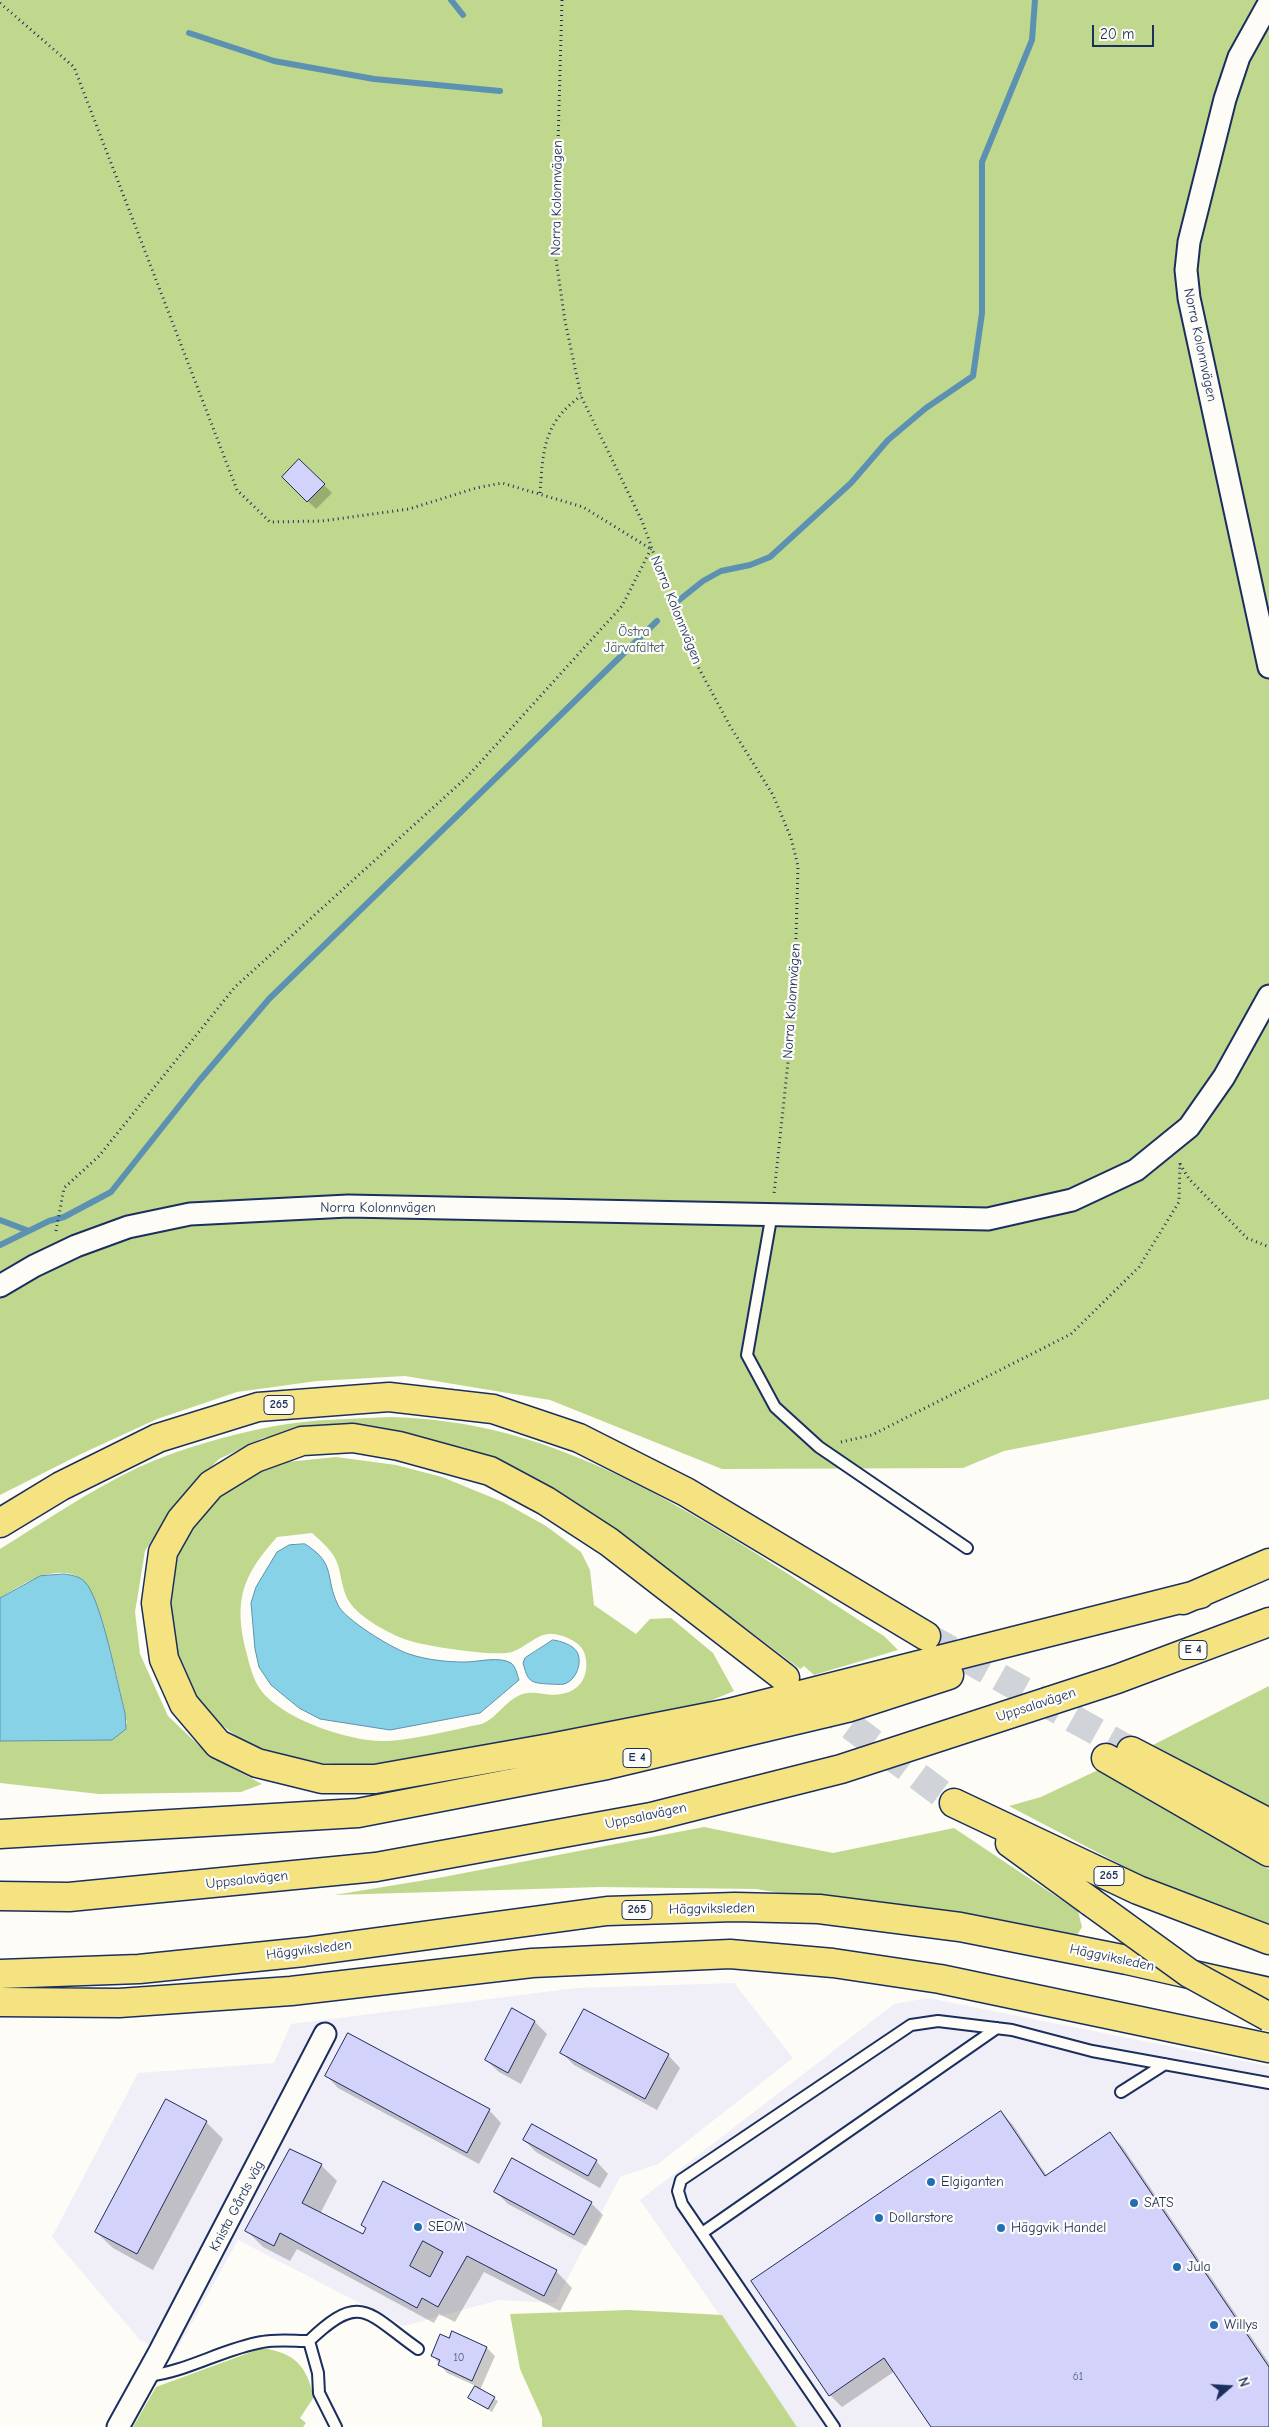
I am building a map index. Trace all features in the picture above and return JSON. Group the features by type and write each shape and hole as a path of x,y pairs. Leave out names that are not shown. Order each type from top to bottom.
{"highway":[{"name":"265","path":"0,1523 61,1486 158,1438 258,1407 389,1397 493,1408 579,1438 686,1492 926,1636"},
{"path":"785,1678 609,1542 546,1501 490,1472 399,1446 353,1438 302,1441 255,1458 211,1485 181,1520 163,1552 156,1603 158,1622 164,1659 184,1704 218,1744 257,1763 322,1779 375,1779 729,1713 1200,1594"},
{"name":"E 4","path":"0,1834 358,1813 607,1765 846,1708 1200,1594 1269,1564"},
{"name":"Uppsalavägen","path":"0,1896 69,1897 376,1867 651,1817 841,1769 1116,1679 1269,1622"},
{"path":"1269,1823 1119,1755 1269,1852"},
{"name":"265","path":"1269,1940 1138,1890 954,1802 1189,1973 1269,2017"},
{"name":"Häggviksleden","path":"0,1974 139,1969 304,1952 607,1911 763,1908 819,1909 960,1927 1127,1960 1269,1992"},
{"path":"0,2002 119,2003 253,1994 532,1963 730,1954 833,1962 940,1980 1269,2048"}],"street":[{"name":"Norra Kolonnvägen","path":"1269,3 1239,57 1225,99 1189,242 1186,270 1189,298 1269,666"},
{"name":"Norra Kolonnvägen","path":"0,1286 34,1266 76,1246 128,1226 190,1214 348,1206 772,1213 988,1219 1072,1200 1136,1170 1189,1126 1224,1077 1269,996"},
{"name":"Knista Gårds väg","path":"118,2427 147,2376 325,2034"}],"lane":[{"path":"772,1213 747,1355 775,1407 819,1447 967,1548"},
{"path":"834,2427 682,2204 678,2191 681,2180 910,2025 938,2020 1012,2030 1092,2051 1269,2083"},
{"path":"702,2233 997,2028"},
{"path":"1121,2092 1165,2064"},
{"path":"147,2376 171,2373 240,2347 264,2342 309,2341 328,2323 348,2312 359,2311 369,2314 418,2349"},
{"path":"309,2341 318,2373 319,2393 336,2427"}],"path":[{"name":"Norra Kolonnvägen","path":"562,0 555,252 565,321 581,396 642,521 688,648 730,726 773,795 791,838 798,866 794,1006 772,1213"},
{"path":"0,3 74,67 237,490 270,522 322,521 409,509 476,488 502,483 583,507 652,549 622,606 467,777 235,988 99,1156 64,1188 59,1208 58,1228"},
{"path":"540,493 542,455 546,436 570,403 581,396"},
{"path":"1167,1145 1189,1179 1248,1238 1269,1248"},
{"path":"819,1447 872,1435 1071,1334 1139,1267 1180,1202 1180,1163"}],"shaded area":[{"path":"734,1983 793,2058 658,2164 620,2177 555,2303 499,2300 404,2326 238,2240 174,2355 140,2340 52,2237 138,2073 274,2063 291,2024 576,1988"},
{"path":"928,1998 1269,2066 1269,2427 797,2427 640,2200 894,2004"}],"green space":[{"name":"Östra Järvafältet","path":"0,0 1269,0 1269,1399 1004,1451 963,1468 722,1469 550,1400 405,1376 317,1381 237,1392 157,1419 81,1454 0,1495"},
{"path":"389,1417 448,1422 491,1429 555,1449 605,1469 653,1493 748,1548 884,1636 898,1650 814,1675 804,1666 800,1669 650,1556 492,1459 423,1437 314,1429 263,1438 219,1459 177,1502 145,1551 135,1612 140,1654 168,1716 210,1756 262,1784 241,1792 99,1794 0,1783 0,1741 111,1740 127,1723 101,1618 83,1583 74,1575 55,1573 36,1578 0,1598 0,1549 102,1486 137,1468 188,1448 275,1426 304,1422"},
{"path":"336,1457 396,1465 442,1477 503,1502 546,1526 581,1552 590,1570 594,1605 636,1634 650,1619 671,1618 713,1653 734,1691 693,1708 367,1767 301,1761 247,1744 216,1721 193,1700 175,1664 169,1599 172,1577 181,1548 200,1518 226,1492 250,1476 287,1462","holes":["312,1533 334,1556 344,1590 351,1604 364,1617 389,1632 404,1639 426,1645 490,1653 512,1652 543,1635 567,1637 579,1645 584,1652 586,1667 583,1679 574,1689 561,1694 525,1693 520,1695 482,1724 400,1740 373,1741 355,1738 336,1733 298,1718 268,1698 258,1686 244,1643 241,1611 245,1585 250,1573 277,1537"]},
{"path":"1269,1686 1269,1812 1151,1746"},
{"path":"1098,1770 1269,1869 1269,1928 1194,1903 1009,1806 1041,1797"},
{"path":"704,1827 833,1853 954,1828 1078,1911 1082,1927 1077,1935 1066,1939 756,1889 600,1887 334,1895 438,1878"},
{"path":"629,2310 722,2315 797,2427 542,2427 542,2418 520,2369 510,2314"},
{"path":"262,2348 291,2357 303,2369 314,2397 300,2418 306,2423 303,2427 133,2427 156,2387"}],"water":[{"path":"305,1544 315,1551 326,1564 334,1595 342,1611 381,1640 409,1654 423,1658 458,1662 506,1661 514,1666 519,1680 480,1713 390,1730 320,1719 299,1708 271,1685 259,1667 255,1649 251,1603 256,1587 277,1552 289,1545"},
{"path":"64,1574 83,1580 91,1591 97,1606 125,1713 126,1729 112,1740 0,1741 0,1598 40,1576"},
{"path":"553,1640 573,1647 577,1652 579,1666 577,1671 572,1679 564,1684 533,1682 526,1674 523,1663 525,1658"}],"building":[{"path":"299,459 325,484 307,502 282,477"},
{"path":"512,2008 535,2021 508,2073 485,2060"},
{"path":"584,2009 669,2054 645,2099 560,2053"},
{"path":"348,2033 490,2109 467,2153 325,2076"},
{"path":"166,2099 207,2121 137,2254 95,2232"},
{"name":"Häggvik Handel","path":"1001,2111 1045,2176 1110,2132 1269,2367 1269,2427 931,2427 884,2358 829,2396 751,2281"},
{"path":"532,2124 597,2160 588,2176 523,2140"},
{"name":"SEOM","path":"290,2149 322,2164 302,2203 363,2234 366,2228 361,2225 383,2181 557,2270 544,2296 467,2256 438,2307 422,2298 417,2308 280,2233 274,2246 245,2231","holes":["423,2241 443,2252 430,2277 410,2266"]},
{"path":"512,2158 592,2202 574,2235 494,2192"},
{"path":"452,2331 487,2347 472,2381 438,2365 440,2360 431,2356 440,2334 449,2338"},
{"path":"475,2386 495,2397 488,2409 468,2398"}],"waterway":[{"path":"451,0 463,15"},
{"path":"678,601 703,581 721,571 750,565 770,557 851,483 888,440 926,408 973,376 982,313 982,162 1032,40 1035,0"},
{"path":"189,33 274,61 374,79 500,91"},
{"path":"0,1245 49,1221 64,1217 111,1192 199,1081 269,999 657,621"},
{"path":"0,1220 29,1231"}],"tunnel":[{"path":"926,1636 1131,1751"},
{"path":"817,1701 954,1803"}],"place":[{"name":"Elgiganten","path":"931,2182"},
{"name":"SATS","path":"1134,2203"},
{"name":"Dollarstore","path":"879,2218"},
{"name":"SEOM","path":"418,2227"},
{"name":"Häggvik Handel","path":"1001,2228"},
{"name":"Jula","path":"1177,2267"},
{"name":"Willys","path":"1214,2325"}]}
